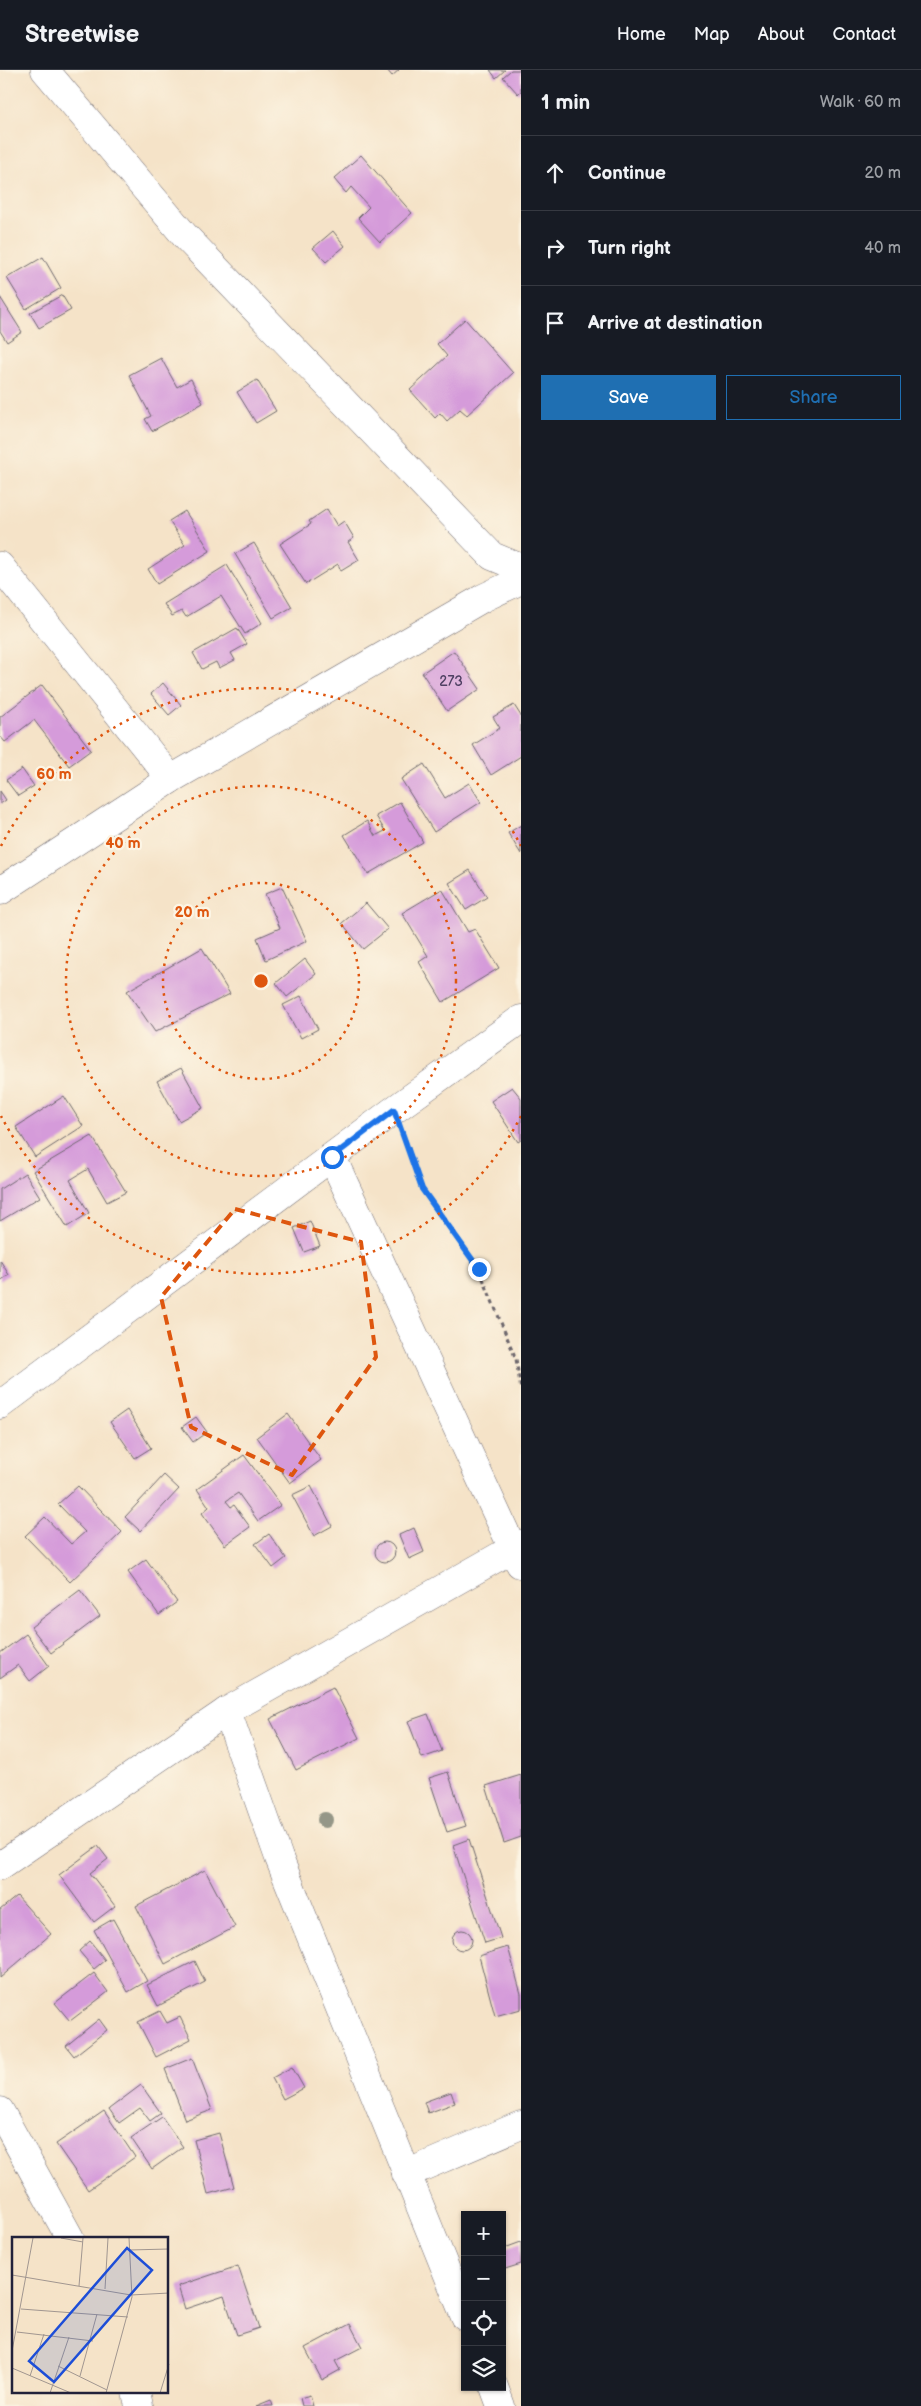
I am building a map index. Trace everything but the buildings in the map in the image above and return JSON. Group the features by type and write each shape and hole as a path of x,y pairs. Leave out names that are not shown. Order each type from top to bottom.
{"street":[{"path":"48,71 192,243 492,556 521,568"},
{"path":"0,566 171,779"},
{"path":"0,891 171,779 483,598 521,580"},
{"path":"0,1404 394,1110 521,1019"},
{"path":"0,1866 227,1712 518,1553 332,1157"},
{"path":"227,1712 279,1858 461,2307"},
{"path":"0,2111 69,2237"},
{"path":"406,2174 521,2125"},
{"path":"495,2391 501,2406"}],"path":[{"path":"394,1110 422,1189 479,1269 516,1359 521,1390"}],"highlighted area":[{"path":"235,1209 361,1242 376,1357 292,1475 191,1427 161,1297"}],"route":[{"path":"332,1157 394,1110 422,1189 479,1269"}]}
